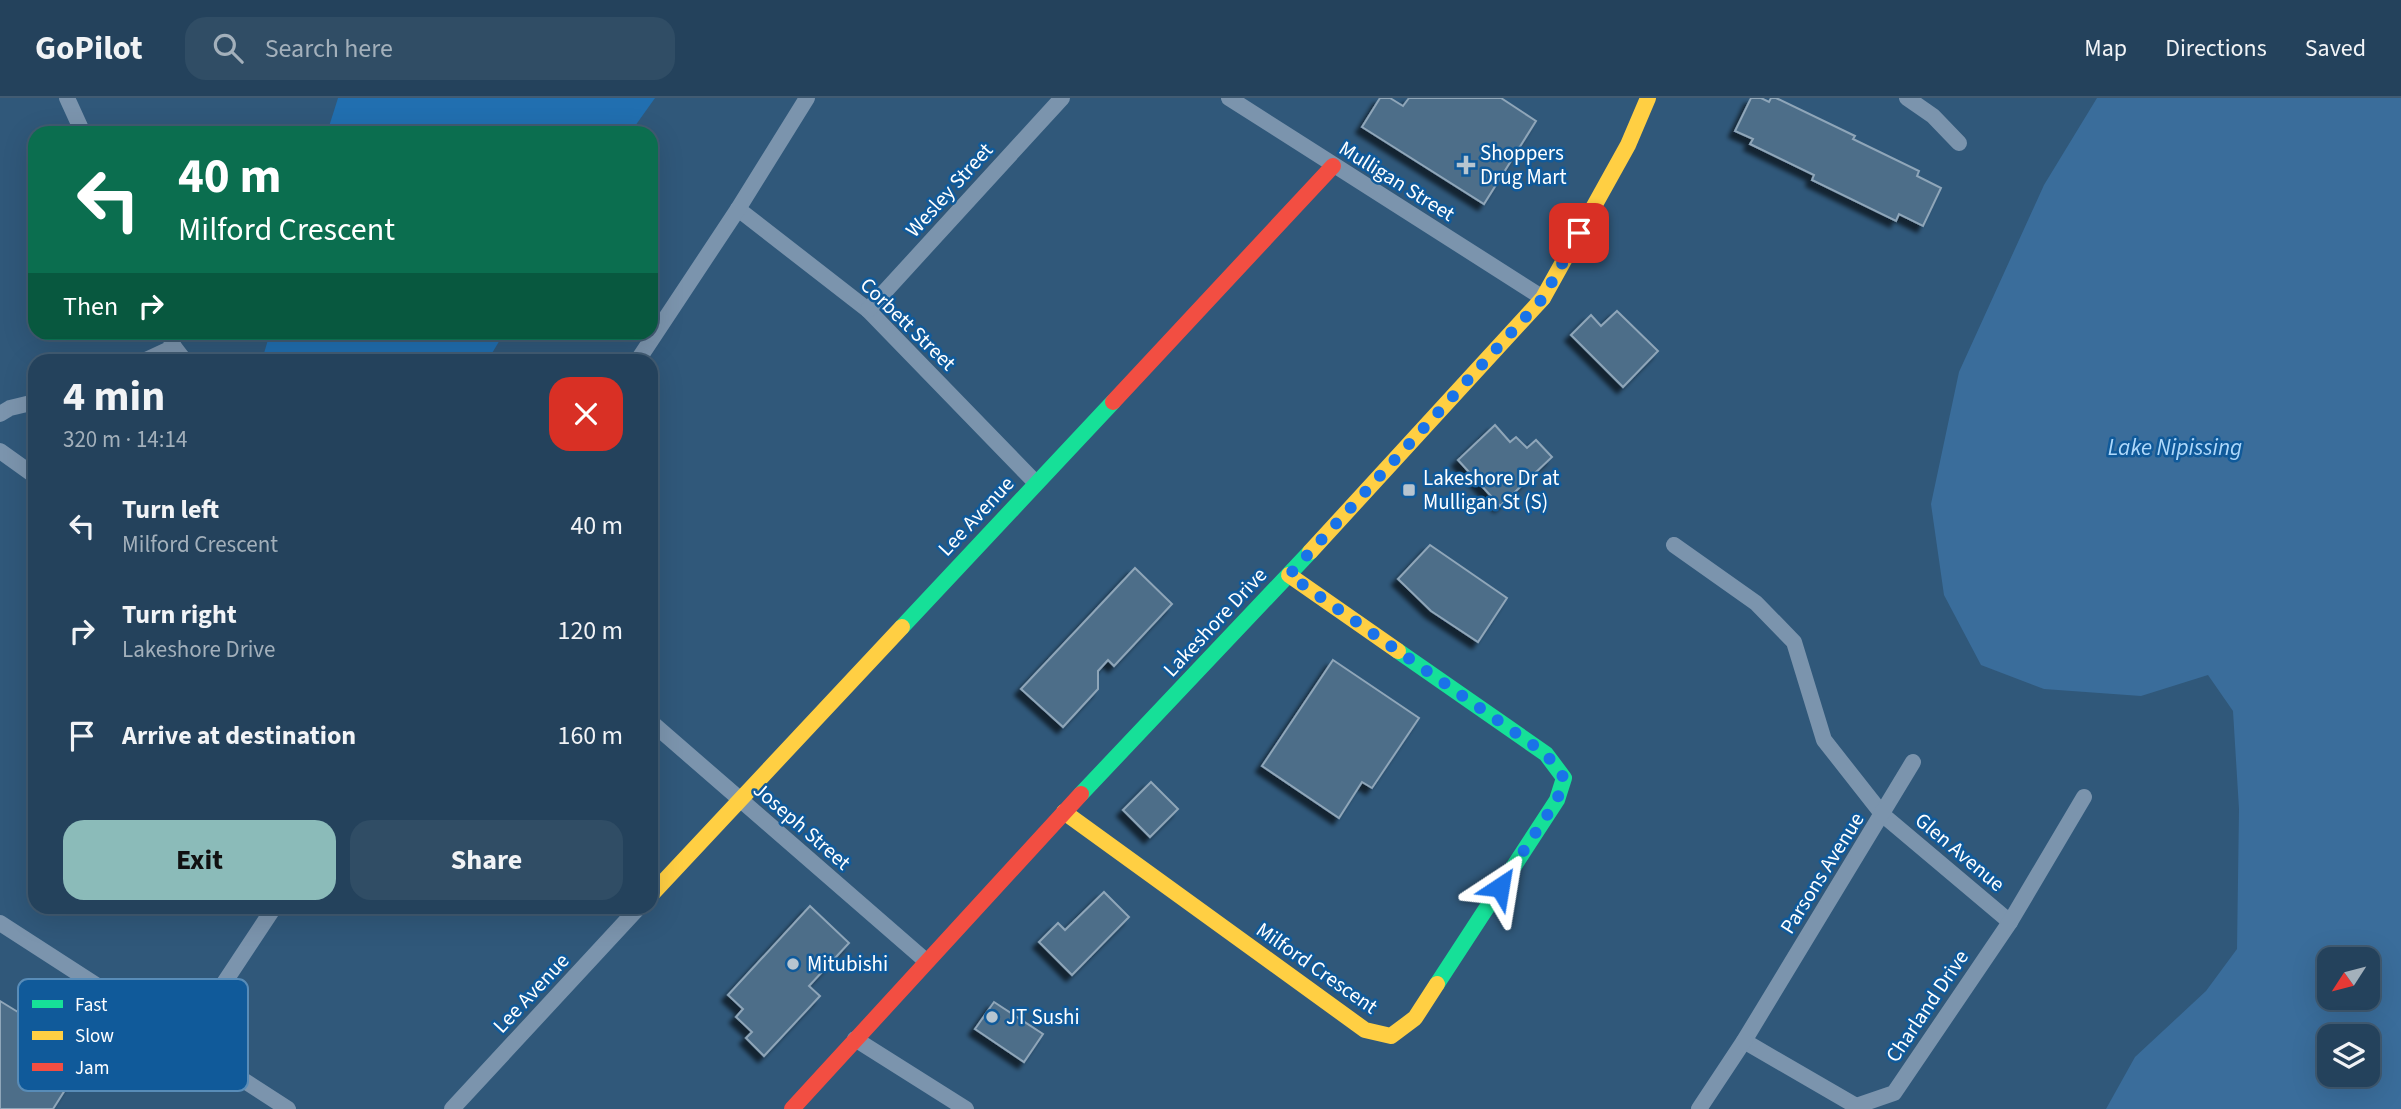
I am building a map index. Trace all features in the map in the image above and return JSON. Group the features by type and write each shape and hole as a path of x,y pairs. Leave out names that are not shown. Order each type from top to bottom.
{"street":[{"path":"658,330 807,98"},
{"name":"Wesley Street","path":"868,310 1062,98"},
{"name":"Mulligan Street","path":"1229,98 1543,298"},
{"name":"Lakeshore Drive","path":"792,1109 926,961 1289,575 1543,298 1628,145 1648,98"},
{"path":"1907,98 1933,116 1959,143"},
{"path":"74,100 81,126"},
{"name":"Lee Avenue","path":"658,888 1333,166"},
{"name":"Corbett Street","path":"738,209 868,310 1036,483"},
{"path":"154,354 171,340"},
{"path":"0,414 10,408 28,404"},
{"path":"0,451 28,472"},
{"name":"Parsons Avenue","path":"1674,545 1756,603 1794,642 1824,740 1883,815 1699,1109"},
{"name":"Milford Crescent","path":"1064,812 1365,1030 1391,1036 1415,1018 1557,800 1564,778 1546,754 1289,575"},
{"name":"Joseph Street","path":"658,728 926,961"},
{"path":"1883,815 1913,762"},
{"name":"Charland Drive","path":"1744,1041 1856,1106 1894,1093 2010,922 2084,797"},
{"name":"Glen Avenue","path":"1883,815 2010,922"},
{"path":"227,979 270,914"},
{"name":"Lee Avenue","path":"452,1109 633,914"},
{"path":"0,923 87,979"},
{"path":"855,1038 966,1109"},
{"path":"248,1083 288,1109"}],"shaded area":[{"path":"338,98 655,98 635,126 329,126"},
{"path":"268,340 500,340 492,354 264,354"}],"water":[{"name":"Lake Nipissing","path":"2097,98 2401,98 2401,1109 2106,1109 2135,1057 2206,991 2237,949 2239,809 2233,711 2208,675 2141,696 2044,689 1981,665 1944,595 1931,504 1959,372 2044,185"}],"building":[{"name":"Shoppers Drug Mart","path":"1380,98 1390,98 1403,106 1409,98 1501,98 1536,121 1484,204 1362,127"},
{"path":"1751,98 1761,98 1769,102 1771,98 1776,98 1919,171 1917,176 1941,188 1923,226 1899,214 1896,221 1812,180 1814,175 1750,144 1753,139 1735,131"},
{"path":"1617,311 1658,351 1623,387 1571,335 1591,315 1601,326"},
{"path":"1495,425 1510,442 1516,437 1527,448 1536,440 1552,457 1500,506 1458,460"},
{"path":"1430,545 1507,598 1478,642 1431,611 1398,579"},
{"path":"1135,568 1172,604 1114,666 1108,660 1098,671 1098,689 1063,727 1021,689"},
{"path":"1333,660 1419,718 1372,788 1362,782 1339,818 1262,766"},
{"path":"1151,782 1178,809 1150,837 1123,810"},
{"path":"1104,892 1129,917 1072,975 1039,942 1058,923 1065,930"},
{"name":"Mitubishi","path":"810,906 849,943 809,986 820,996 764,1056 746,1038 752,1032 736,1017 743,1009 728,995"},
{"path":"0,1001 18,1012 18,1091 64,1091 53,1109 0,1109"},
{"path":"994,1002 1043,1034 1024,1062 975,1029"}],"traffic: fast":[{"path":"902,627 1113,402"},
{"path":"1081,794 1310,552"},
{"path":"1398,651 1546,754 1564,778 1557,800 1437,984"}],"traffic: slow":[{"path":"1310,552 1543,298 1628,145 1648,98"},
{"path":"1289,575 1398,651"},
{"path":"658,888 902,627"},
{"path":"1064,812 1365,1030 1391,1036 1415,1018 1437,984"}],"traffic: jam":[{"path":"1113,402 1333,166"},
{"path":"792,1109 1081,794"}],"place":[{"name":"Shoppers Drug Mart","path":"1466,165"},
{"name":"Lakeshore Dr at Mulligan St (S)","path":"1409,490"},
{"name":"Mitubishi","path":"793,964"},
{"name":"JT Sushi","path":"992,1017"}],"route":[{"path":"1500,887 1557,800 1564,778 1546,754 1289,575 1543,298 1579,233"}]}
